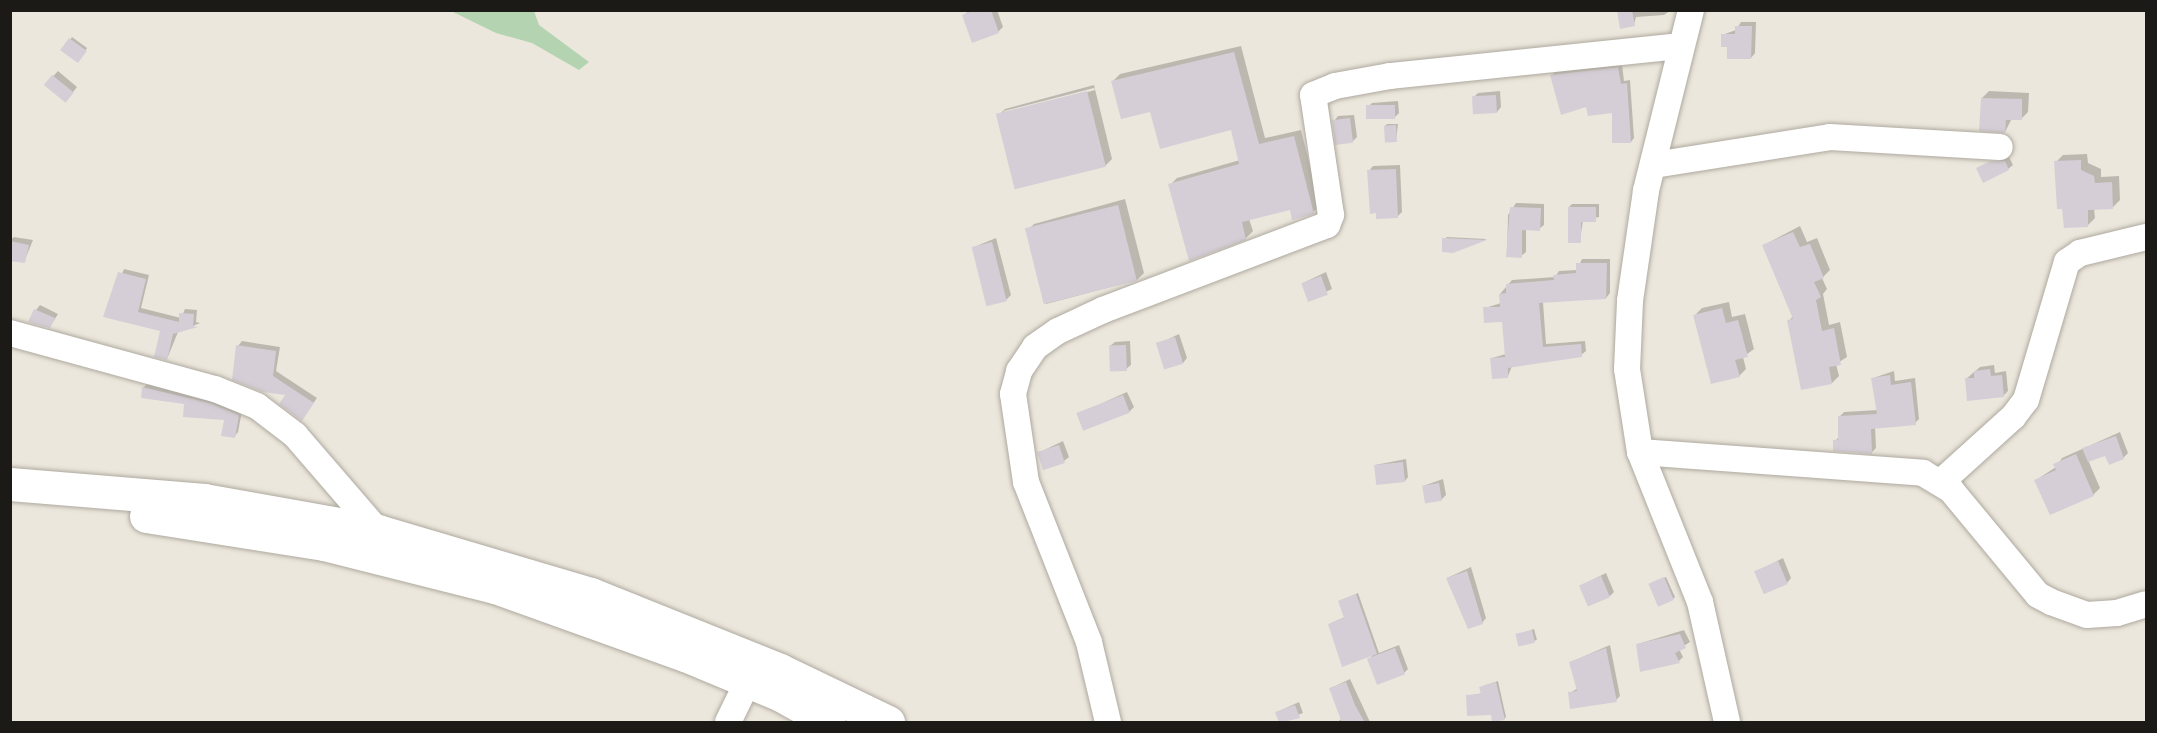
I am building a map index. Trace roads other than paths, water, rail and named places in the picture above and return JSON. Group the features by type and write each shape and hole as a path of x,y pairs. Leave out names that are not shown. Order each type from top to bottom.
{"highway":[{"path":"10,484 204,500 378,531 512,568 612,602 780,670 888,723"},
{"path":"10,506 90,510 215,525 324,544 495,587 748,681 829,723"}],"street":[{"path":"1691,10 1680,46 1646,192 1634,279 1627,369 1640,452 1700,602 1726,723"},
{"path":"1108,723 1089,642 1026,482 1012,394 1019,370 1035,347 1058,331 1103,310 1328,225 1331,215 1313,95 1335,86 1390,76 1680,46"},
{"path":"1654,165 1830,137 2000,147"},
{"path":"1941,482 2013,417 2026,399 2067,262 2080,253 2146,237"},
{"path":"10,333 215,389 257,406 295,435 378,531"},
{"path":"1640,452 1923,473 1941,482 2038,595 2087,615 2117,613 2146,604"},
{"path":"728,723 748,681"}]}
